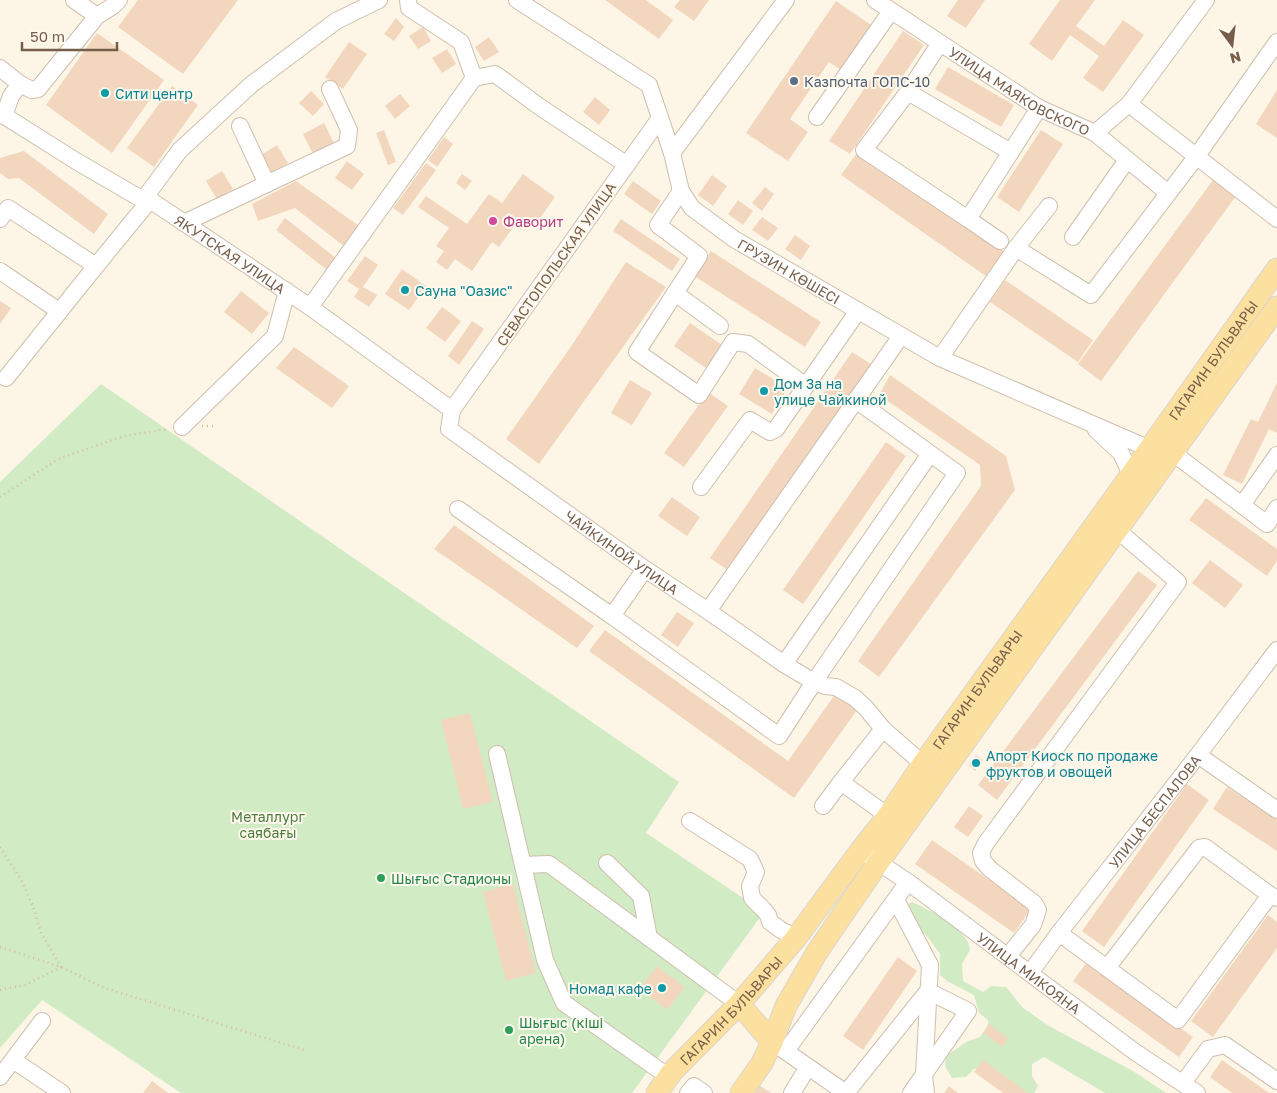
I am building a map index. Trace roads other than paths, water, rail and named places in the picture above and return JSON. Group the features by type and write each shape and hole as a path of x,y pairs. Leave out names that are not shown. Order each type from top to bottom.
{"main road":[{"name":"ГАГАРИН БУЛЬВАРЫ","path":"741,1093 762,1063 779,1047 786,1006 817,952 878,863 1117,530 1277,269"},
{"name":"ГАГАРИН БУЛЬВАРЫ","path":"663,1085 739,1004 796,938 888,816 922,764 1131,475 1164,453 1277,307"},
{"path":"739,1004 779,1047"}],"street":[{"path":"74,0 96,16"},
{"path":"0,68 20,84 32,90 38,89 96,16 119,0"},
{"path":"6,378 96,266 146,200 180,150 252,84 336,21 379,0"},
{"path":"408,0 409,8 461,42 474,78"},
{"name":"ГРУЗИН КӨШЕСІ","path":"517,0 649,86 672,153 681,191 692,208 734,239 940,358 1087,422 1164,453 1267,524 1277,508"},
{"path":"672,153 786,0"},
{"name":"УЛИЦА МАЯКОВСКОГО","path":"883,4 1039,108 1095,133 1129,104 1206,0"},
{"path":"817,117 883,4"},
{"path":"1016,248 1091,295 1196,157 1277,42"},
{"path":"940,43 908,92 864,150 1000,241"},
{"path":"310,307 474,78 495,74 540,107 627,165"},
{"path":"2,115 11,96 20,84"},
{"path":"184,223 347,146 349,130 330,89"},
{"path":"908,92 1011,152"},
{"path":"1129,104 1277,219"},
{"path":"968,219 1039,108"},
{"name":"ЯКУТСКАЯ УЛИЦА","path":"2,115 76,161 184,223 310,307 452,410"},
{"name":"СЕВАСТОПОЛЬСКАЯ УЛИЦА","path":"452,410 660,118"},
{"path":"240,126 267,184"},
{"path":"1095,133 1168,194"},
{"path":"1073,237 1127,160"},
{"path":"681,191 658,224 700,256 637,352 699,395 733,342 748,344 806,386"},
{"path":"940,358 1016,248 1049,206"},
{"path":"0,219 8,208 96,266"},
{"path":"0,270 59,311"},
{"path":"182,427 274,336 287,292"},
{"path":"675,293 720,326"},
{"path":"701,487 750,420 770,432 776,429 858,311"},
{"path":"708,611 901,336"},
{"path":"458,509 612,616 779,736 957,473 856,400"},
{"name":"ЧАЙКИНОЙ УЛИЦА","path":"452,410 449,429 645,570 784,664 814,682 836,687 855,698 883,729 922,764"},
{"path":"1087,422 1121,453 1131,475"},
{"path":"784,664 930,454"},
{"path":"1242,505 1277,455"},
{"path":"1008,956 1033,925 1038,910 1034,903 990,868 983,861 981,854 986,843 1178,582 1117,530"},
{"path":"612,616 645,570"},
{"name":"УЛИЦА БЕСПАЛОВА","path":"1030,972 1277,650"},
{"path":"823,806 883,729"},
{"path":"497,754 545,960 564,1003 663,1085"},
{"path":"1198,755 1277,810"},
{"path":"840,782 888,816"},
{"path":"690,822 750,858 756,872 750,886 752,898 768,915 770,922 796,938"},
{"path":"1059,933 1178,1020 1273,896 1205,848 1199,848 1107,968"},
{"name":"УЛИЦА МИКОЯНА","path":"861,850 908,882 1135,1052 1197,1093"},
{"path":"607,863 641,896 649,938"},
{"path":"522,865 549,864 739,1004"},
{"path":"908,882 896,900 779,1047 846,1093 928,991"},
{"path":"896,900 930,965 924,1076 926,1093"},
{"path":"911,1093 968,1011 928,991"},
{"path":"0,1077 42,1021"},
{"path":"1183,1083 1208,1049 1225,1044 1277,1081"},
{"path":"13,1060 62,1093"},
{"path":"792,1093 808,1067"},
{"path":"688,1093 694,1086 704,1093"}],"place":[{"name":"Казпочта ГОПС-10","path":"794,81"},
{"name":"Сити центр","path":"105,93"},
{"name":"Фаворит","path":"493,221"},
{"name":"Сауна \"Оазис\"","path":"405,290"},
{"name":"Дом 3а на улице Чайкиной","path":"764,391"},
{"name":"Апорт Киоск по продаже фруктов и овощей","path":"976,763"},
{"name":"Шығыс Стадионы","path":"381,878"},
{"name":"Номад кафе","path":"662,988"},
{"name":"Шығыс (кіші арена)","path":"509,1030"}],"park label":[{"name":"Металлург саябағы","path":"268,824"}]}
